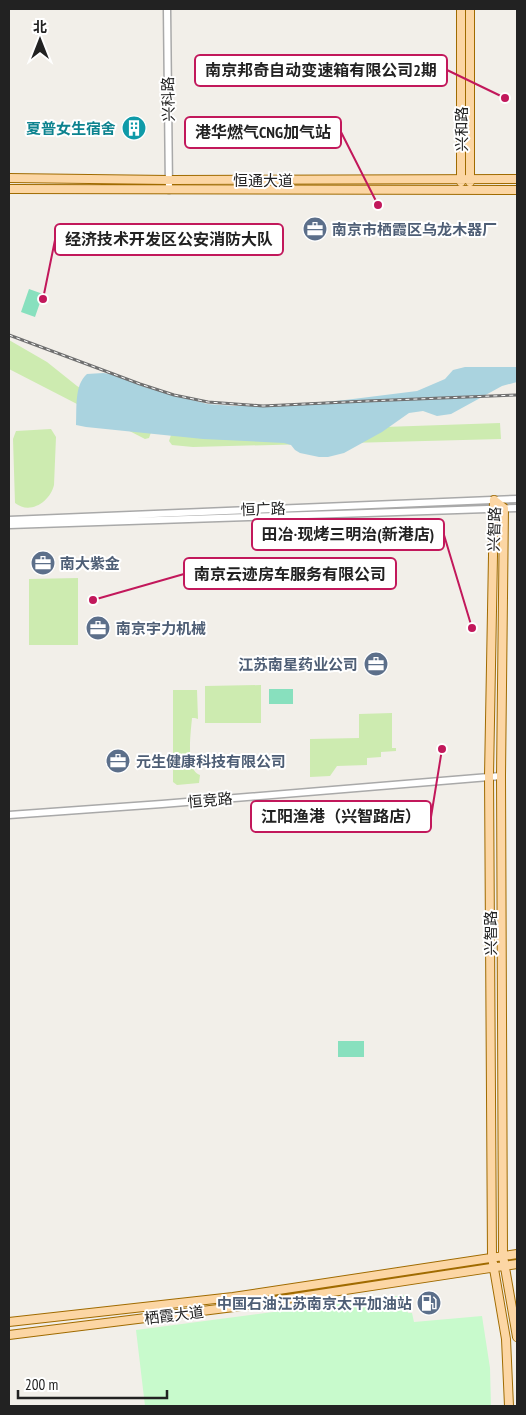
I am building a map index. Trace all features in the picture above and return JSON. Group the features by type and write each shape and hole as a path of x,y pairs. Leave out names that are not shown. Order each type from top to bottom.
{"main road":[{"name":"兴和路","path":"461,9 461,190"},
{"name":"兴和路","path":"470,9 470,190"},
{"name":"恒通大道","path":"9,178 169,180 517,179"},
{"name":"恒通大道","path":"9,189 517,190"},
{"name":"兴智路","path":"494,500 504,508 501,776 503,1256 517,1337"},
{"name":"兴智路","path":"494,500 489,776 492,1257 506,1339 509,1406"},
{"name":"栖霞大道","path":"9,1322 232,1297 517,1254"},
{"name":"栖霞大道","path":"9,1335 234,1307 517,1264"}],"street":[{"name":"兴科路","path":"167,9 169,190"},
{"name":"恒广路","path":"9,520 517,499"},
{"name":"恒广路","path":"9,525 517,508"},
{"name":"恒竞路","path":"9,815 172,804 501,776"}],"green space":[{"path":"29,289 43,294 35,317 21,312"},
{"path":"9,340 47,362 77,386 118,411 154,424 149,438 145,439 9,369"},
{"path":"500,423 501,439 193,447 172,445 169,441 172,432 212,433"},
{"path":"51,429 56,437 54,485 52,491 39,505 27,508 21,506 15,503 13,439 16,431"},
{"path":"78,578 78,645 29,645 29,579"},
{"path":"261,685 261,723 205,723 205,686"},
{"path":"269,689 293,689 293,704 269,704"},
{"path":"173,690 197,690 198,719 192,718 190,750 192,766 195,772 200,775 199,783 177,785 173,782"},
{"path":"392,713 392,748 396,748 396,751 381,752 381,757 367,758 367,765 337,766 330,776 310,777 310,739 359,738 359,714"},
{"path":"338,1041 364,1041 364,1057 338,1057"},
{"path":"404,1295 408,1313 412,1313 414,1322 482,1316 490,1368 491,1406 145,1406 136,1330"}],"water":[{"path":"465,367 517,367 517,382 502,386 451,414 437,416 423,411 409,413 382,432 344,453 328,457 300,453 291,445 284,443 203,439 76,425 78,391 80,384 87,374 111,374 207,404 234,406 295,405 417,391 445,379 453,370"}],"railway":[{"path":"9,335 140,384 174,395 208,402 263,406 517,395"}],"place":[{"name":"南京邦奇自动变速箱有限公司2期","path":"505,98"},
{"name":"夏普女生宿舍","path":"134,128"},
{"name":"港华燃气CNG加气站","path":"378,205"},
{"name":"南京市栖霞区乌龙木器厂","path":"315,229"},
{"name":"经济技术开发区公安消防大队","path":"43,299"},
{"name":"南大紫金","path":"43,563"},
{"name":"南京云迹房车服务有限公司","path":"93,600"},
{"name":"南京宇力机械","path":"98,628"},
{"name":"田冶·现烤三明治(新港店)","path":"472,628"},
{"name":"江苏南星药业公司","path":"376,664"},
{"name":"江阳渔港（兴智路店）","path":"442,749"},
{"name":"元生健康科技有限公司","path":"118,761"},
{"name":"中国石油江苏南京太平加油站","path":"429,1303"}]}
